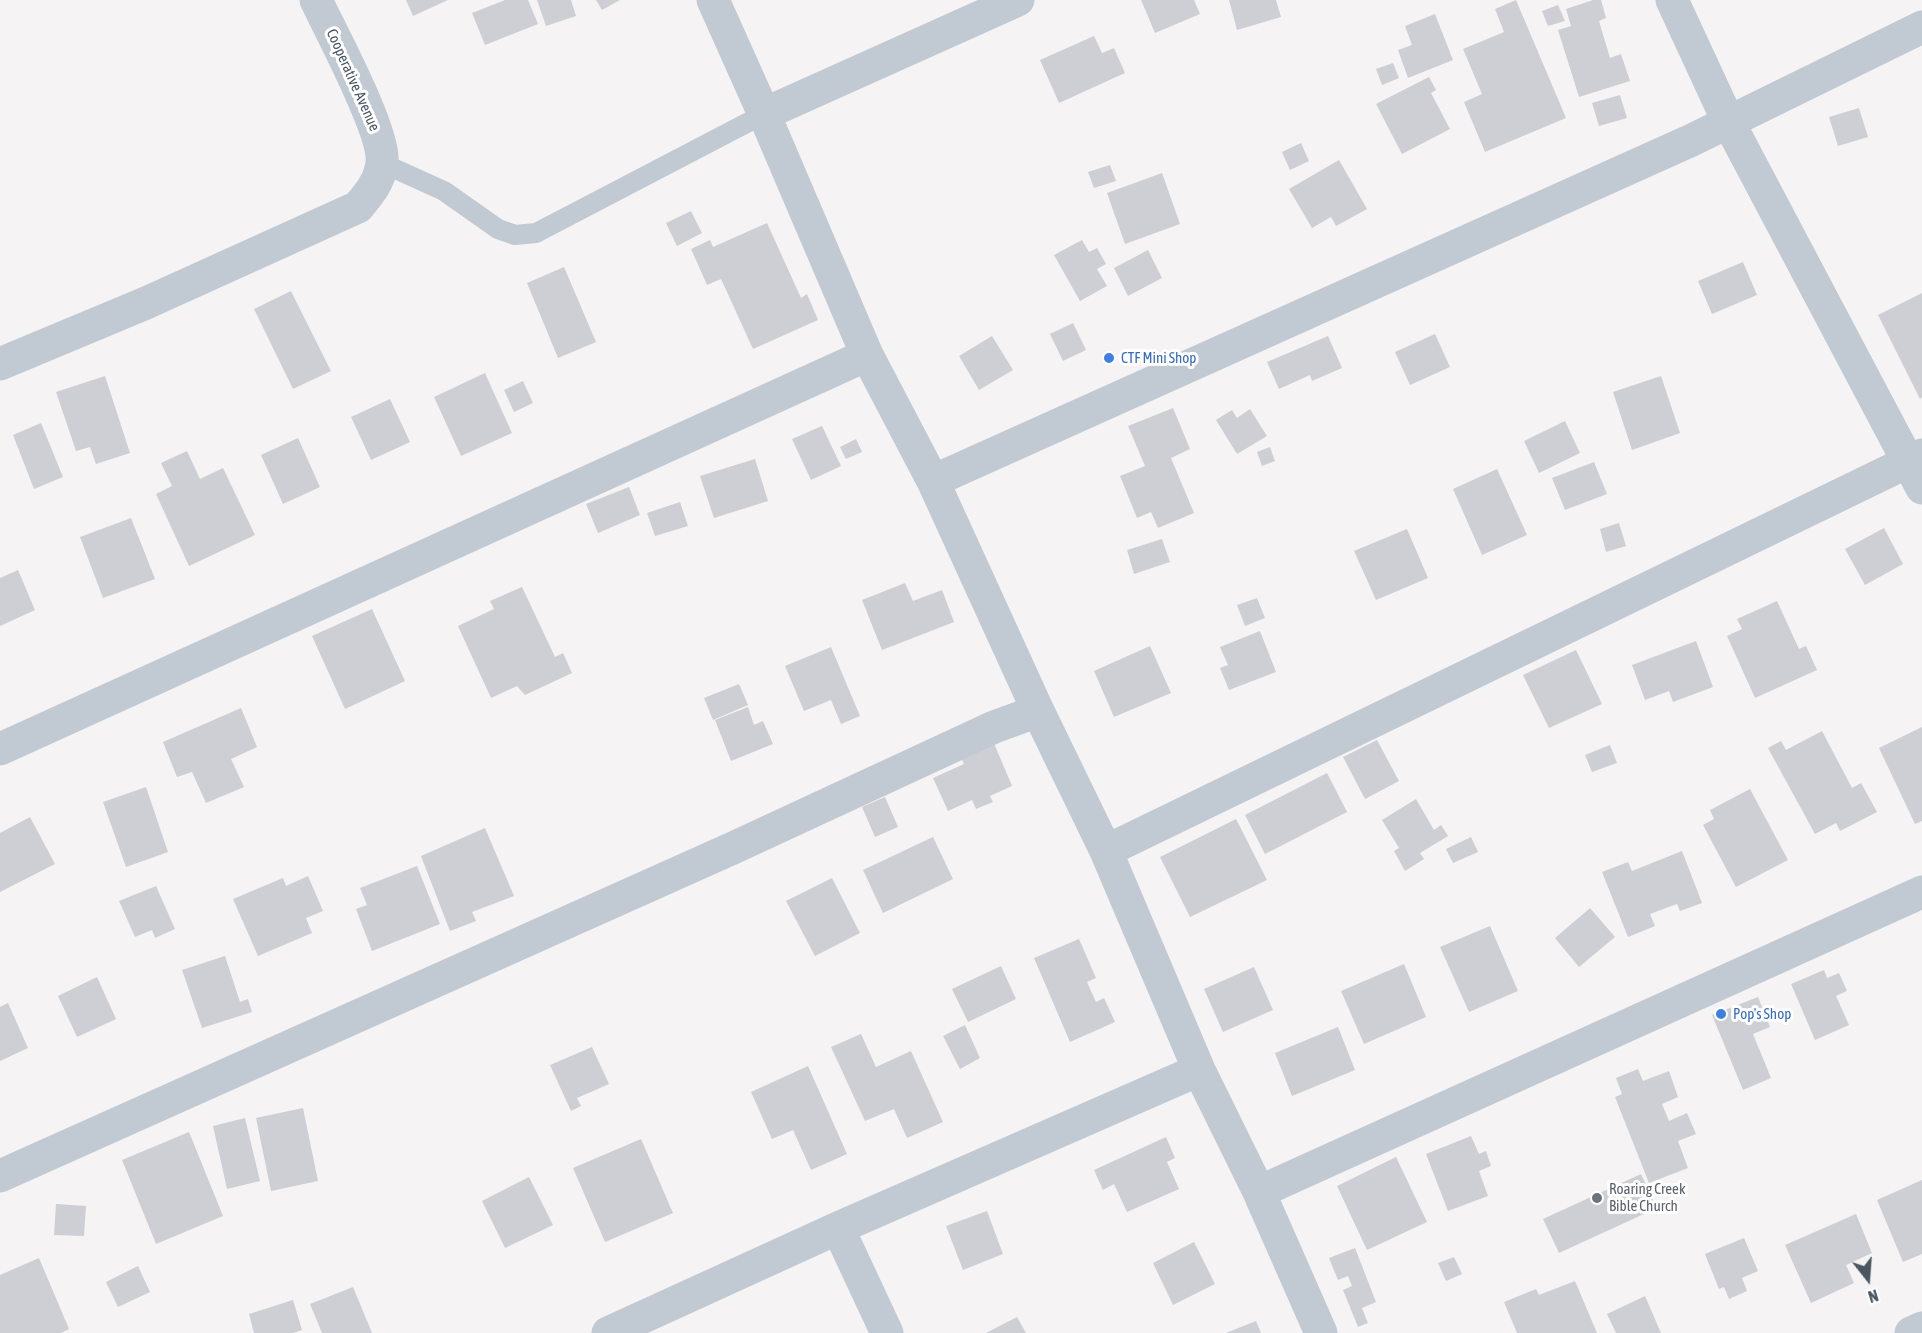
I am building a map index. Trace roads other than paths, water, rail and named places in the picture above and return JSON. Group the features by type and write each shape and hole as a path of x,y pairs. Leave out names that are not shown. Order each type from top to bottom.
{"street":[{"name":"Cooperative Avenue","path":"316,0 378,137 382,162"},
{"path":"713,0 867,356 933,481 1038,711 1106,851 1199,1070 1258,1192 1321,1333"},
{"path":"764,114 1018,0"},
{"path":"1106,851 1918,468 1728,121 1671,0"},
{"path":"933,481 1692,140 1922,27"},
{"path":"0,364 146,303 358,207 373,190 382,162"},
{"path":"0,749 867,356"},
{"path":"0,1176 733,848 994,727 1038,711"},
{"path":"1258,1192 1922,892"},
{"path":"608,1333 838,1228 1199,1070"},
{"path":"838,1228 887,1333"},
{"path":"1911,1333 1922,1328"}],"lane":[{"path":"382,162 444,191 498,229 516,235 526,234 536,232 764,114"}],"place":[{"name":"CTF Mini Shop","path":"1109,358"},
{"name":"Pop's Shop","path":"1721,1014"},
{"name":"Roaring Creek Bible Church","path":"1597,1198"}]}
